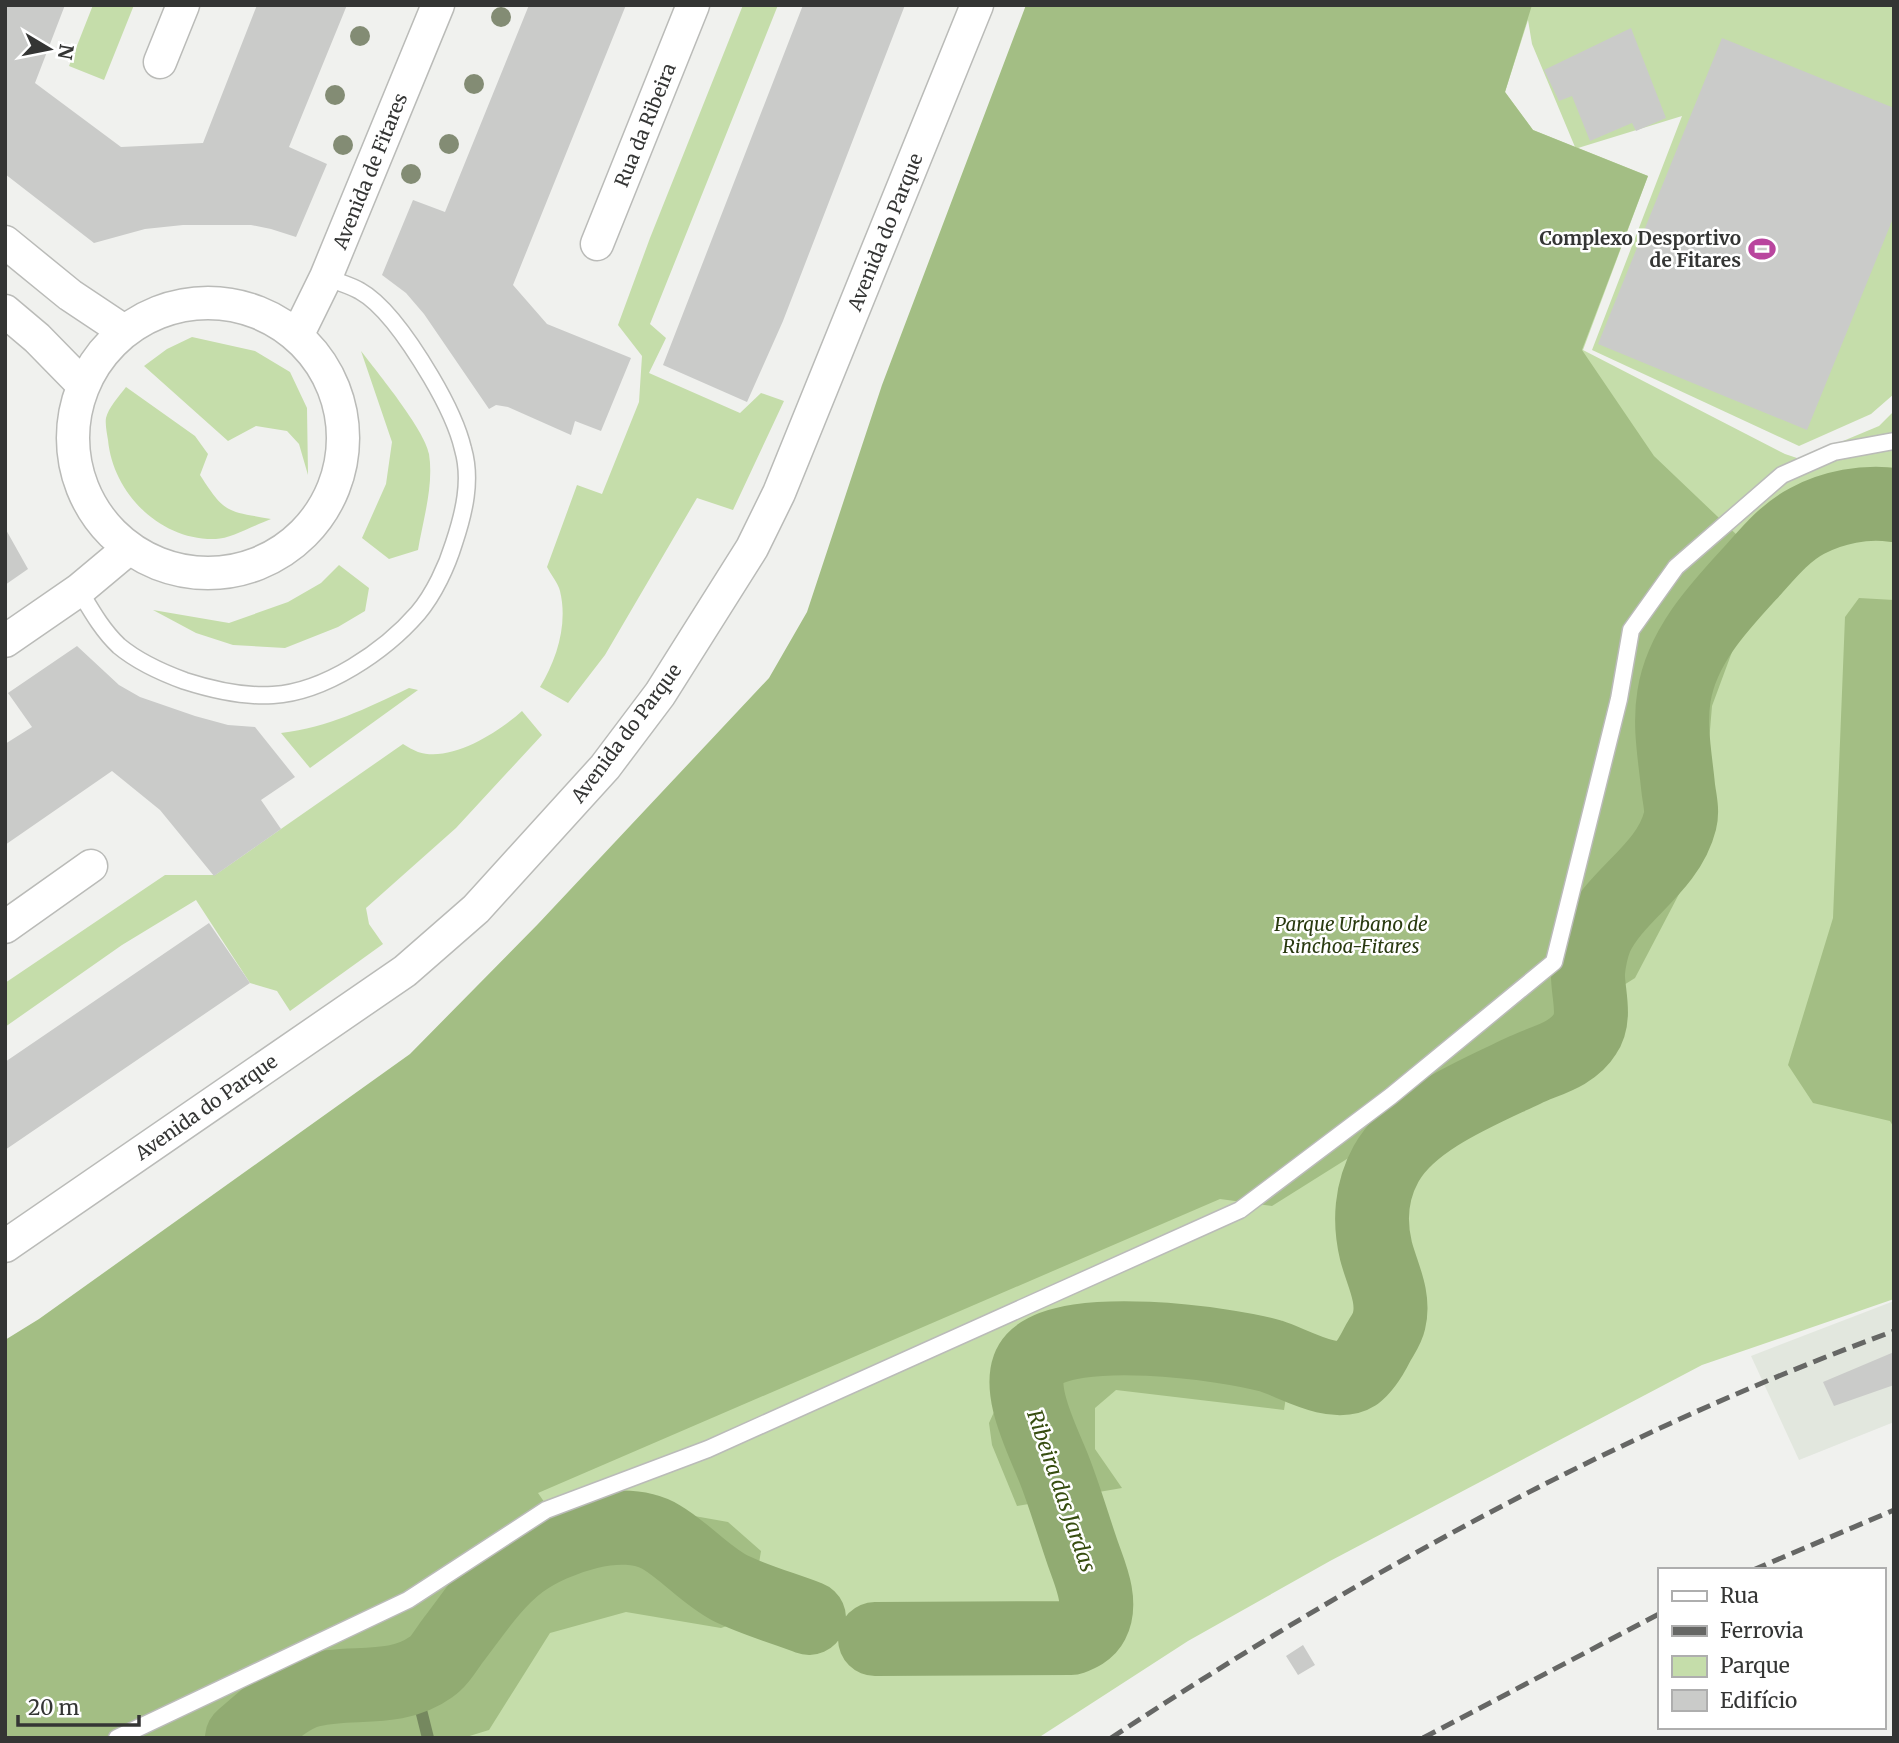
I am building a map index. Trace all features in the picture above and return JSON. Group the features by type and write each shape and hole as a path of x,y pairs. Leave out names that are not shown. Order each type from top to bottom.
{"street":[{"path":"159,62 183,5"},
{"name":"Avenida de Fitares","path":"297,335 326,277 438,5"},
{"name":"Rua da Ribeira","path":"597,244 693,5"},
{"name":"Avenida do Parque","path":"5,1246 405,971 476,909 605,767 660,694 752,548 779,493 977,5"},
{"path":"5,242 70,295 124,331"},
{"path":"193,303 230,304 266,315 297,335 324,368 340,407 343,449 333,489 312,526 283,551 246,568 205,575 165,568 128,549 102,523 83,492 74,457 73,421 83,386 100,355 124,331 156,312 193,303"},
{"path":"5,312 37,338 83,386"},
{"path":"5,641 79,590 128,549"},
{"path":"5,927 91,866"}],"lane":[{"path":"79,590 96,620 120,646 173,677 202,687 241,694 275,695 308,688 343,672 379,650 419,612 447,564 459,529 467,489 464,450 446,402 410,341 362,292 326,277"},
{"path":"117,1738 408,1600 547,1510 708,1449 1240,1210 1391,1096 1554,962 1619,699 1631,630 1676,568 1782,475 1834,452 1894,441"}],"shaded area":[{"path":"1894,1301 1894,1422 1799,1460 1751,1356"}],"green space":[{"path":"93,5 134,5 104,80 69,66"},
{"path":"743,5 778,5 650,324 666,338 649,373 740,413 761,393 784,401 733,510 697,498 605,655 568,703 540,687 556,653 563,616 560,591 547,567 577,485 602,494 639,402 642,356 618,325"},
{"name":"Parque Urbano de Rinchoa-Fitares","path":"1026,5 1532,5 1505,92 1533,130 1648,176 1582,350 1654,456 1782,578 1739,633 1712,706 1703,814 1689,875 1635,978 1272,1206 1220,1199 538,1493 556,1519 683,1514 728,1522 761,1551 750,1618 721,1628 626,1612 550,1633 489,1730 463,1738 5,1738 5,1340 39,1319 410,1054 538,924 769,678 807,612 882,385"},
{"name":"Parque Urbano de Rinchoa-Fitares","path":"1056,5 1894,5 1894,394 1871,414 1799,446 1592,350 1682,116 1578,148 1648,176 1583,350 1785,454 1800,459 1879,426 1894,411 1894,1299 1702,1365 1330,1561 1188,1641 1038,1738 5,1738 712,858","holes":["1528,20 1532,44 1575,147 1533,130 1505,92"]},
{"path":"192,337 255,351 290,372 307,408 308,475 299,444 287,431 256,426 228,441 144,366 167,349"},
{"path":"361,351 410,416 429,454 429,490 418,550 389,559 362,538 386,484 392,442"},
{"path":"126,387 195,436 208,454 200,475 222,504 236,512 271,519 236,534 216,539 176,532 143,510 119,478 112,460 106,429 107,414"},
{"path":"339,565 369,588 365,611 338,627 285,648 233,645 196,633 153,610 229,623 288,602 321,583"},
{"path":"1859,598 1894,600 1894,1128 1890,1121 1813,1103 1788,1065 1833,918 1845,617"},
{"path":"409,688 418,690 310,768 281,733 331,722"},
{"path":"522,711 542,735 456,828 366,908 369,924 383,944 290,1011 277,991 250,983 196,900 122,945 5,1027 5,983 165,875 215,875 403,744 418,752 445,753 474,744 501,728"},
{"path":"1073,1326 1270,1334 1289,1378 1284,1410 1116,1390 1095,1408 1095,1449 1122,1488 1017,1506 992,1445 989,1423 1028,1346"}],"building":[{"path":"5,5 65,5 35,83 121,147 203,143 257,5 347,5 289,147 327,164 296,237 251,225 183,225 145,229 94,243 5,174"},
{"path":"529,5 626,5 513,285 547,324 631,358 601,431 575,421 571,435 508,407 496,405 489,409 424,314 406,293 382,275 413,200 445,212"},
{"path":"803,5 905,5 783,321 747,402 663,365"},
{"path":"1631,28 1666,118 1636,131 1632,123 1590,141 1572,96 1559,101 1544,70"},
{"name":"Complexo Desportivo de Fitares","path":"1722,38 1894,108 1894,216 1807,430 1598,344"},
{"path":"5,528 28,569 5,585"},
{"path":"77,646 119,685 140,697 228,725 255,727 295,777 261,800 281,829 214,876 160,810 112,771 5,845 5,744 32,727 8,693"},
{"path":"209,923 250,983 5,1150 5,1062"},
{"path":"1894,1352 1894,1385 1834,1406 1823,1382"},
{"path":"1303,1645 1315,1665 1298,1675 1286,1656"}],"waterway":[{"name":"Ribeira das Jardas","path":"875,1639 1071,1638 1086,1630 1092,1623 1096,1606 1092,1579 1058,1480 1037,1429 1028,1397 1028,1370 1034,1359 1052,1348 1079,1341 1112,1338 1185,1341 1271,1356 1314,1373 1337,1378 1347,1378 1362,1368 1371,1357 1389,1321 1389,1294 1376,1251 1372,1218 1374,1196 1386,1164 1397,1148 1429,1120 1467,1098 1566,1052 1580,1041 1589,1027 1591,1012 1588,972 1596,937 1616,907 1665,853 1680,821 1672,718 1678,677 1694,643 1729,597 1779,542 1799,525 1827,512 1849,506 1894,505"},
{"name":"Ribeira das Jardas","path":"242,1738 275,1710 302,1693 327,1687 403,1680 431,1667 485,1598 511,1570 551,1545 589,1532 608,1528 645,1530 670,1543 730,1588 809,1618"},
{"path":"413,1678 428,1738"}],"railway":[{"path":"1111,1738 1298,1620 1491,1512 1689,1415 1894,1331"},
{"path":"1758,1568 1894,1510"},
{"path":"1423,1738 1658,1615"}],"place":[{"name":"Complexo Desportivo de Fitares","path":"1762,249"}]}
